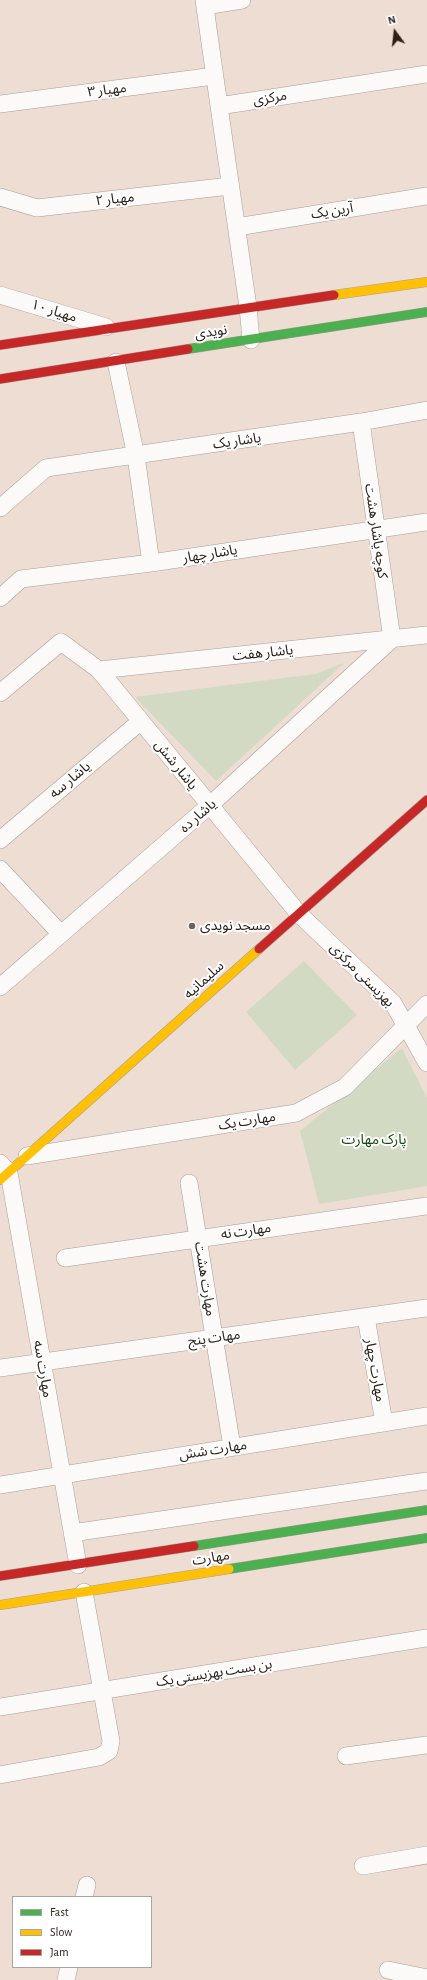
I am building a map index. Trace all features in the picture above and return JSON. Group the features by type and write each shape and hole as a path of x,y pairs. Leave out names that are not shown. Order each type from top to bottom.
{"main road":[{"name":"نویدی","path":"0,346 248,307 427,282"},
{"name":"نویدی","path":"0,379 427,312"},
{"name":"سلیمانیه","path":"3,1172 27,1156 427,800"},
{"name":"مهارت","path":"0,1576 79,1568 427,1510"},
{"name":"مهارت","path":"0,1605 83,1589 427,1538"}],"street":[{"path":"242,0 204,3 237,227 251,340"},
{"name":"مرکزی","path":"219,106 427,74"},
{"name":"مهیار ۳","path":"0,104 214,76"},
{"name":"مهیار ۲","path":"0,196 37,208 230,186"},
{"name":"آرین یک","path":"237,227 427,196"},
{"name":"مهیار ۱۰","path":"0,295 108,328"},
{"path":"116,362 136,456 151,563"},
{"name":"یاشار یک","path":"0,508 46,468 361,422 427,410"},
{"name":"کوچه یاشار هشت","path":"361,422 392,639"},
{"name":"یاشار چهار","path":"0,598 21,579 151,563 427,522"},
{"name":"یاشار هفت","path":"99,670 427,635"},
{"name":"یاشار ده","path":"0,987 210,805 392,639"},
{"name":"یاشار شش","path":"0,693 61,642 99,670 299,914"},
{"name":"یاشار سه","path":"0,840 140,721"},
{"path":"0,869 61,934"},
{"name":"بهزیستی مرکزی","path":"299,914 393,1003 427,1064"},
{"name":"مهارت یک","path":"27,1156 296,1113 345,1087 406,1027 427,1004"},
{"name":"مهارت سه","path":"3,1172 42,1362 79,1568"},
{"name":"مهارت هشت","path":"189,1183 232,1447"},
{"name":"مهارت نه","path":"65,1258 198,1237 427,1206"},
{"name":"مهات پنج","path":"0,1368 427,1308"},
{"name":"مهارت چهار","path":"366,1317 384,1423"},
{"name":"مهارت شش","path":"0,1485 427,1416"},
{"path":"72,1533 427,1481"},
{"path":"0,1775 99,1757 109,1751 111,1741 103,1690 83,1589"},
{"name":"بن بست بهزیستی یک","path":"0,1707 427,1638"},
{"path":"346,1756 427,1745"},
{"path":"363,1866 427,1855"},
{"path":"66,1980 69,1968"},
{"path":"388,1970 427,1978"}],"green space":[{"path":"344,663 216,781 135,697 315,674"},
{"path":"304,961 357,1015 295,1070 246,1012"},
{"name":"پارک مهارت","path":"402,1048 427,1098 427,1186 319,1204 300,1131"}],"traffic: fast":[{"path":"188,349 427,312"},
{"path":"194,1546 427,1510"},
{"path":"229,1569 427,1538"}],"traffic: slow":[{"path":"334,295 427,282"},
{"path":"0,1180 259,949"},
{"path":"0,1605 229,1569"}],"traffic: jam":[{"path":"0,345 334,295"},
{"path":"0,379 188,349"},
{"path":"259,949 427,800"},
{"path":"0,1576 194,1546"}],"place":[{"name":"مسجد نویدی","path":"192,926"}]}
